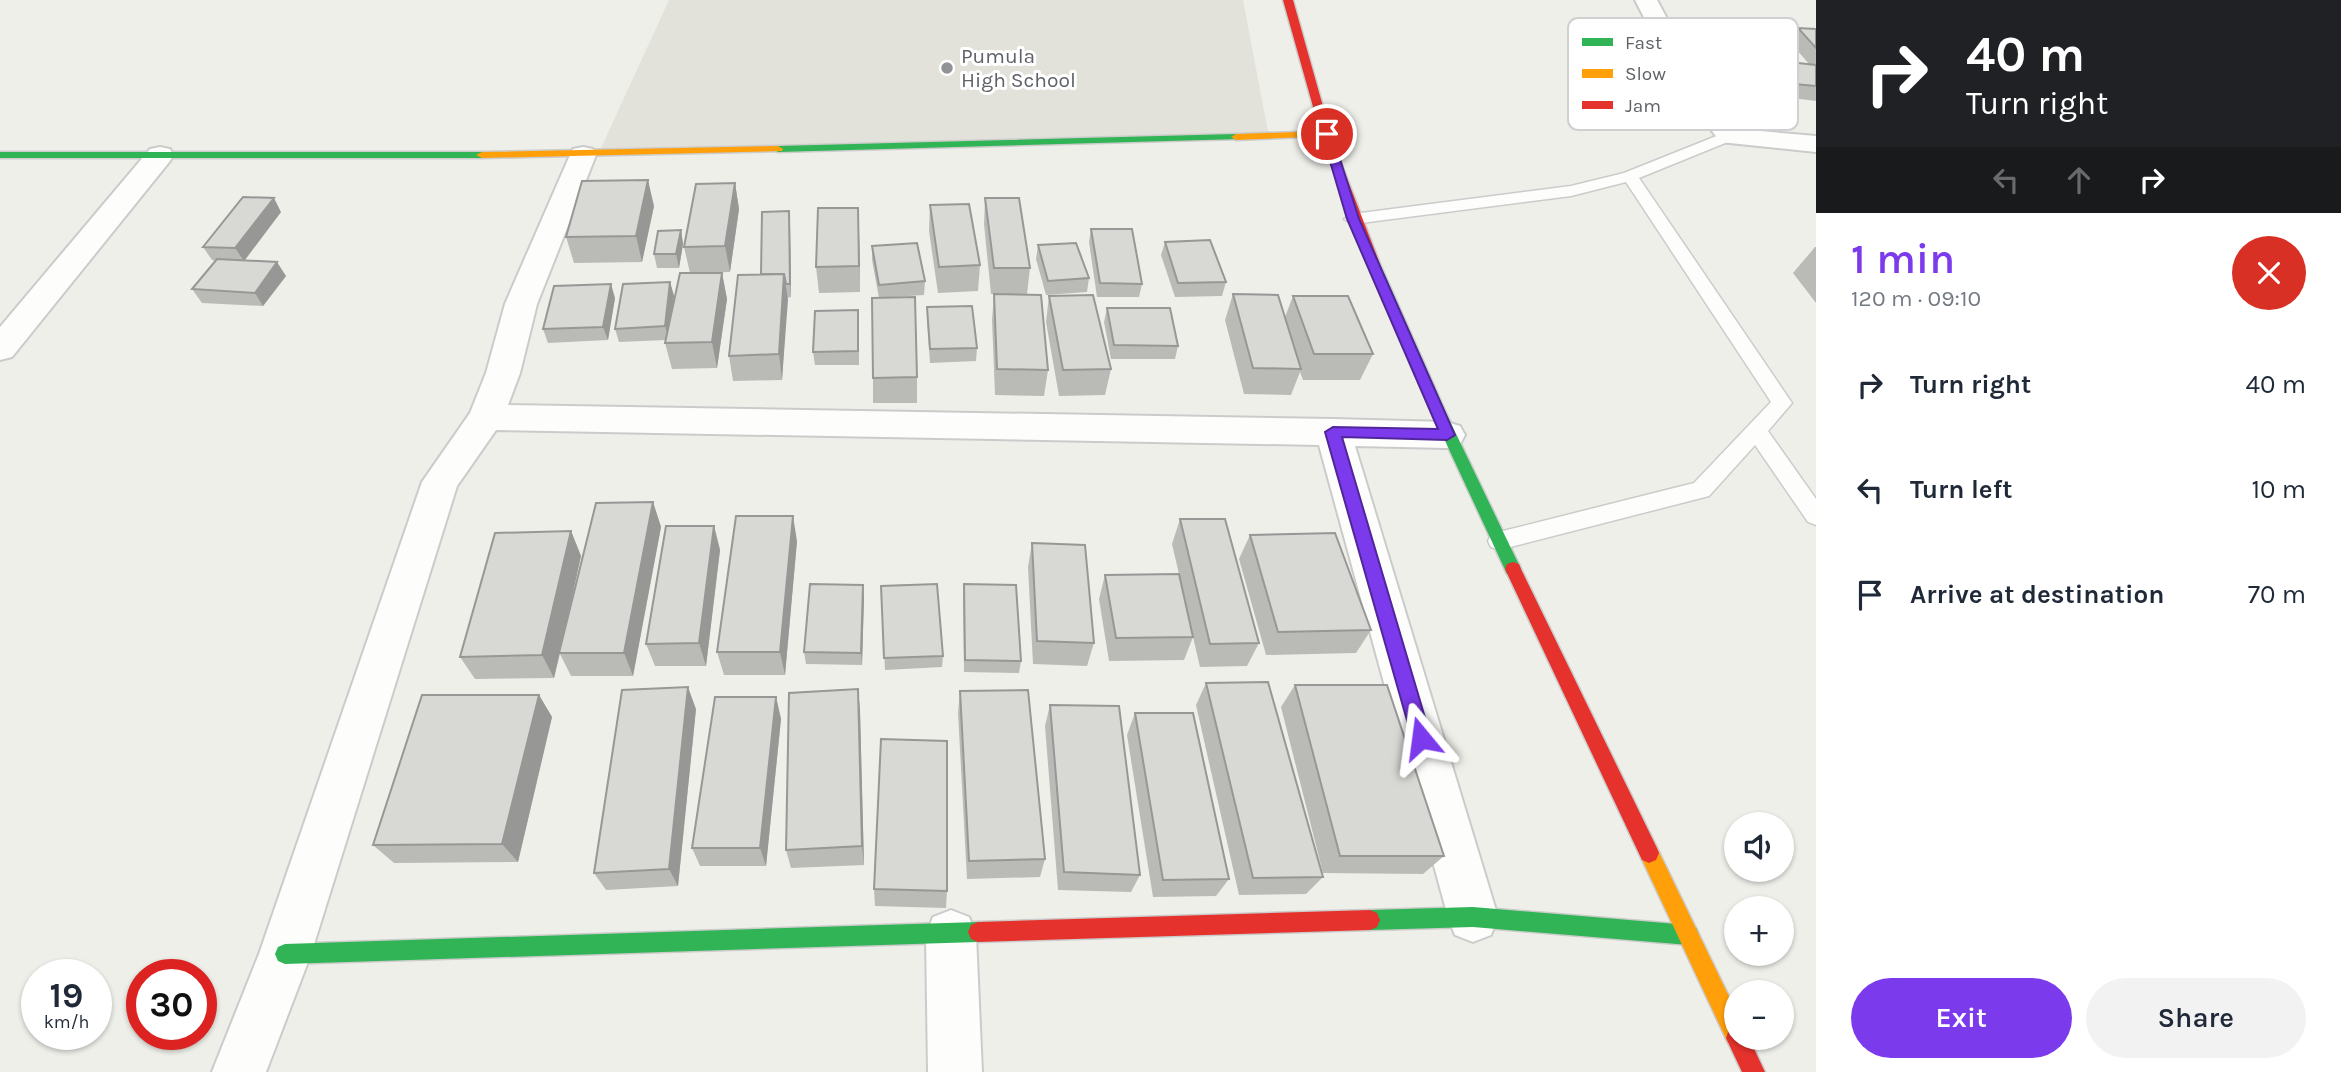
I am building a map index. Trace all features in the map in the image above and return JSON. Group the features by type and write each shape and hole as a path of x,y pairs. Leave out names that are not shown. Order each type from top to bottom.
{"street":[{"path":"1288,0 1303,65 1353,219 1447,435 1724,1009"},
{"path":"1646,0 1656,18"},
{"path":"1724,130 1729,136 1816,144"},
{"path":"0,155 583,155 1327,134"},
{"path":"0,349 160,155"},
{"path":"239,1072 285,954 440,482 486,417 503,373 521,304 583,155"},
{"path":"486,417 1447,435"},
{"path":"1333,432 1473,917"},
{"path":"285,954 1473,917 1689,935"},
{"path":"951,935 955,1072"},
{"path":"1744,1050 1754,1072"}],"lane":[{"path":"1353,219 1571,191 1630,176 1729,136"},
{"path":"1499,541 1701,490 1782,403 1630,176"},
{"path":"1756,430 1816,516"}],"shaded area":[{"name":"Pumula High School","path":"669,0 1243,0 1269,137 601,148"}],"building":[{"path":"1798,28 1816,29 1816,48"},
{"path":"1798,63 1816,65 1816,86 1798,84"},
{"path":"648,180 636,236 566,237 582,181"},
{"path":"735,183 725,246 684,247 696,184"},
{"path":"243,197 274,198 235,248 203,247"},
{"path":"985,198 1019,198 1030,268 994,268"},
{"path":"969,204 980,265 939,267 930,205"},
{"path":"818,208 858,208 859,266 816,267"},
{"path":"789,211 790,284 786,284 784,274 761,274 762,212"},
{"path":"1091,229 1132,229 1142,284 1100,283"},
{"path":"681,230 676,254 654,254 658,231"},
{"path":"1210,240 1226,282 1178,283 1165,242"},
{"path":"917,243 925,281 879,285 872,246"},
{"path":"1076,243 1089,278 1048,281 1038,245"},
{"path":"217,259 277,262 255,293 192,289"},
{"path":"680,273 722,273 712,342 665,343"},
{"path":"784,274 779,354 729,356 738,275"},
{"path":"670,282 665,326 615,329 623,284"},
{"path":"611,284 603,327 543,329 554,286"},
{"path":"994,294 1041,295 1048,370 997,369"},
{"path":"1233,294 1278,295 1301,369 1253,368"},
{"path":"1093,295 1111,369 1063,370 1049,296"},
{"path":"1293,296 1348,296 1373,354 1314,354"},
{"path":"915,297 917,377 873,378 872,298"},
{"path":"972,306 977,348 930,349 927,307"},
{"path":"1107,308 1170,308 1178,346 1114,345"},
{"path":"858,310 858,351 813,352 815,311"},
{"path":"653,502 624,653 559,653 596,503"},
{"path":"736,516 793,516 780,652 717,652"},
{"path":"1180,519 1225,519 1259,643 1210,644"},
{"path":"666,526 714,526 699,643 646,644"},
{"path":"571,531 542,655 460,657 495,533"},
{"path":"1335,533 1371,630 1278,632 1250,535"},
{"path":"1032,543 1085,545 1094,643 1037,641"},
{"path":"1179,574 1193,637 1116,638 1105,575"},
{"path":"810,584 863,585 861,653 804,652"},
{"path":"937,584 943,656 884,658 881,586"},
{"path":"964,584 1016,585 1021,661 965,660"},
{"path":"1268,682 1323,877 1253,878 1206,683"},
{"path":"1295,685 1387,685 1444,856 1340,856"},
{"path":"688,687 669,869 594,873 622,690"},
{"path":"858,689 862,846 786,850 789,693"},
{"path":"1028,690 1045,859 969,861 960,691"},
{"path":"422,695 539,695 502,844 373,845"},
{"path":"715,697 776,697 760,848 692,848"},
{"path":"1050,705 1119,706 1140,875 1064,872"},
{"path":"1135,713 1193,713 1229,879 1163,880"},
{"path":"881,739 947,741 947,891 874,889"}],"traffic: fast":[{"path":"778,149 1236,137"},
{"path":"0,155 482,155"},
{"path":"1374,264 1440,415 1513,569"},
{"path":"1370,920 1473,917 1689,935"},
{"path":"285,954 978,932"}],"traffic: slow":[{"path":"1236,137 1327,134"},
{"path":"482,155 778,149"},
{"path":"1649,853 1724,1010"}],"traffic: jam":[{"path":"1288,0 1328,142 1374,264"},
{"path":"1513,569 1649,853"},
{"path":"978,932 1370,920"},
{"path":"1743,1050 1754,1072"}],"place":[{"name":"Pumula High School","path":"947,68"}],"route":[{"path":"1327,134 1353,219 1447,435 1333,432 1421,738"}]}
